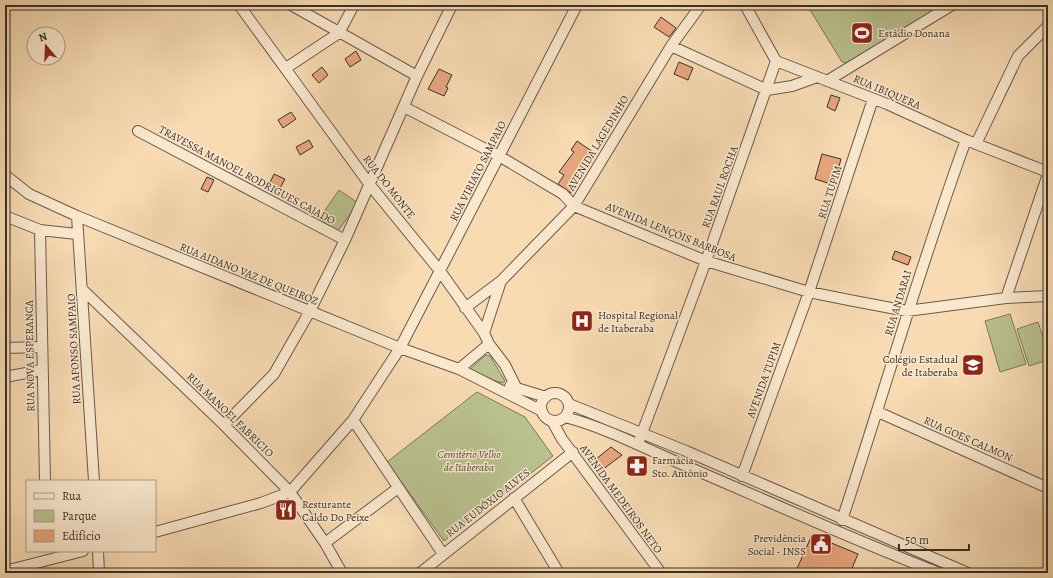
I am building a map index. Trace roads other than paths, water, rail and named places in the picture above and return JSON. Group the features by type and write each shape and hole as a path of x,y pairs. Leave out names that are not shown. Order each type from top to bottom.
{"street":[{"path":"291,5 417,76"},
{"path":"286,68 339,33 354,5"},
{"path":"224,425 274,374 310,311 345,240 417,76 452,5"},
{"name":"RUA VIRIATO SAMPAIO","path":"290,492 353,420 400,348 577,5"},
{"name":"AVENIDA LAGEDINHO","path":"466,308 501,281 574,206 671,46 702,5"},
{"path":"745,5 776,61"},
{"path":"827,81 952,5"},
{"name":"RUA DO MONTE","path":"245,8 370,185 440,271 484,333 489,344 505,365 516,387"},
{"name":"RUA ANDARAI","path":"842,520 878,412 907,310 938,218 971,142 1018,56 1048,26"},
{"path":"671,46 767,90 792,86 817,77"},
{"name":"RUA IBIQUERA","path":"776,61 873,99 971,142 1048,173"},
{"name":"RUA RAUL ROCHA","path":"638,444 706,261 776,61"},
{"name":"RUA TUPIM","path":"809,292 873,99"},
{"name":"AVENIDA LENÇÓIS BARBOSA","path":"404,107 500,156 563,194 574,206 706,261 809,292 907,310 1006,298 1048,296"},
{"name":"TRAVESSA MANOEL RODRIGUES CAJADO","path":"138,131 345,240"},
{"path":"1006,298 1048,173"},
{"name":"RUA AIDANO VAZ DE QUEIROZ","path":"5,175 29,194 77,216 400,348 459,369 490,383 542,411"},
{"path":"5,216 40,230 77,234"},
{"name":"RUA AFONSO SAMPAIO","path":"77,216 77,234 83,290 94,480"},
{"name":"RUA NOVA ESPERANCA","path":"40,230 45,480"},
{"name":"AVENIDA LAGEDINHO","path":"484,333 501,281"},
{"name":"RUA MANOEL FABRICIO","path":"83,290 224,425 290,492 325,542 342,573"},
{"name":"AVENIDA TUPIM","path":"742,476 809,292"},
{"path":"459,369 489,344"},
{"path":"5,348 42,347"},
{"path":"5,377 42,370"},
{"name":"RUA AIDANO VAZ DE QUEIROZ","path":"490,383 516,387 546,397"},
{"path":"560,419 569,411 569,404 567,399 559,394 550,394 543,401 542,411 547,419 560,419 603,430 935,572 939,562"},
{"path":"569,404 686,451 832,516 968,573"},
{"name":"RUA GOES CALMON","path":"878,412 1048,488"},
{"name":"AVENIDA MEDEIROS NETO","path":"560,419 562,439 573,452 660,573"},
{"path":"603,430 607,419"},
{"path":"353,420 443,554"},
{"path":"681,464 686,451"},
{"name":"RUA EUDÓXIO ALVES","path":"420,573 573,452"},
{"path":"325,542 398,488"},
{"path":"156,532 261,503 290,492"},
{"path":"514,498 559,573"},
{"path":"828,527 832,516"},
{"path":"5,570 47,556 77,552"},
{"path":"98,552 99,573"}],"place":[{"name":"Estádio Donana","path":"862,33"},
{"name":"Hospital Regional de Itaberaba","path":"582,321"},
{"name":"Colégio Estadual de Itaberaba","path":"973,365"},
{"name":"Farmácia Sto. Antônio","path":"637,466"},
{"name":"Resturante Caldo Do Peixe","path":"286,510"},
{"name":"Previdência Social - INSS","path":"821,544"}],"park label":[{"name":"Cemitério Velho de Itaberaba","path":"469,460"}]}
